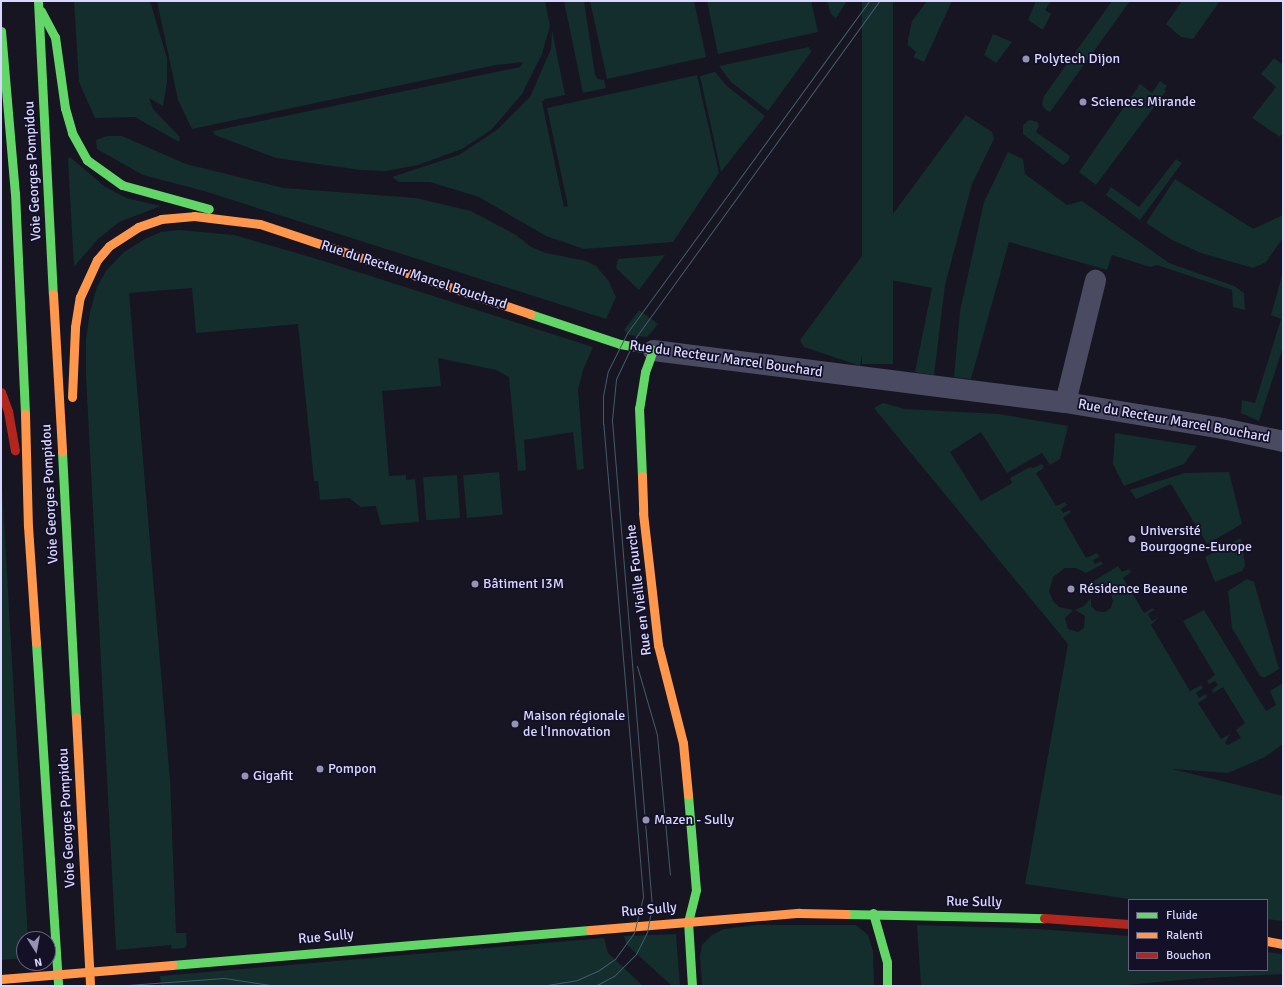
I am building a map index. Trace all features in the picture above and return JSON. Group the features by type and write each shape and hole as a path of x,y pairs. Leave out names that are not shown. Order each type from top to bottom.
{"main road":[{"path":"38,3 55,37 65,108 78,146 88,160 122,184 260,224"},
{"name":"Voie Georges Pompidou","path":"38,3 90,986"},
{"name":"Voie Georges Pompidou","path":"1,34 15,193 24,375 28,526 58,986"},
{"path":"61,431 71,413 75,327 80,297 94,265 109,246 138,227 161,219 194,216 260,224"},
{"name":"Rue du Recteur Marcel Bouchard","path":"260,224 620,344 653,350"},
{"name":"Rue en Vieille Fourche","path":"653,350 645,372 638,408 643,512 658,645 684,743 696,890 688,921 692,986"},
{"path":"1,392 11,428 28,526"},
{"name":"Rue Sully","path":"1,979 688,921 800,913 872,913 1022,918 1128,924"},
{"path":"872,913 883,941 887,962 887,986"},
{"path":"1268,941 1283,944"}],"street":[{"name":"Rue du Recteur Marcel Bouchard","path":"1065,402 1095,280"},
{"name":"Rue du Recteur Marcel Bouchard","path":"653,350 1065,402 1222,428 1283,441"}],"green space":[{"path":"74,1 150,1 167,58 167,82 163,106 149,98 153,109 180,137 179,142 135,117 95,118 79,82"},
{"path":"157,1 545,1 550,26 542,54 522,94 491,130 462,149 418,165 386,171 361,170 276,158 215,135 213,131 520,67 523,62 496,65 192,129 178,100"},
{"path":"564,1 584,1 595,75 598,79 604,80 606,88 583,93"},
{"path":"590,1 694,1 706,57 607,79"},
{"path":"707,1 811,1 818,32 718,54"},
{"path":"827,1 847,1 836,18 831,14"},
{"path":"862,1 893,1 893,364 862,364"},
{"path":"927,1 952,1 924,62 913,57 916,52 908,45 908,39 912,21"},
{"path":"1036,1 1051,1 1045,10 1051,14 1043,30 1028,20"},
{"path":"1112,1 1130,1 1050,112 1046,110 1042,105 1044,96"},
{"path":"1182,1 1220,1 1193,39 1181,37 1166,24"},
{"path":"552,30 565,95 545,99 542,102 564,207 568,206 547,108 697,75 719,173 673,242 584,249 546,236 479,197 430,182 399,182 392,177 459,155 497,130 530,97 551,49"},
{"path":"993,34 1012,42 996,63 984,55"},
{"path":"809,47 811,52 768,111 731,82 719,66"},
{"path":"1274,58 1283,65 1283,133 1280,137 1252,118 1276,87 1261,74"},
{"path":"715,72 727,86 765,116 721,172 700,76"},
{"path":"1160,81 1167,86 1164,90 1166,91 1096,185 1079,172 1140,84 1152,93"},
{"path":"966,115 992,132 994,139 972,184 945,285 934,375 915,372 932,288 876,277 860,366 804,347 800,340"},
{"path":"1029,120 1038,122 1039,126 1036,132 1070,156 1068,161 1063,165 1023,134 1023,125"},
{"path":"107,136 122,136 186,164 284,188 416,198 471,211 516,235 531,247 546,253 586,261 596,266 608,280 616,297 606,319 204,191 143,175 97,149 96,140"},
{"path":"1008,152 1023,159 1025,174 1067,205 1082,201 1169,263 1234,286 1244,293 1245,310 1233,307 1232,290 1157,265 1150,267 1112,255 1107,270 1009,242 971,379 954,377 960,311 984,202"},
{"path":"70,157 104,186 126,198 161,206 119,222 97,240 74,267 68,159"},
{"path":"1176,159 1182,163 1140,220 1106,195 1111,187 1139,207"},
{"path":"1175,179 1253,229 1283,215 1283,238 1266,262 1253,268 1201,253 1172,240 1146,223"},
{"path":"179,230 234,235 317,259 593,347 583,370 578,390 584,469 577,470 573,432 524,440 526,470 518,471 509,377 496,370 438,358 441,386 382,391 389,476 406,475 406,480 415,479 419,522 381,525 376,506 361,507 349,498 320,500 318,481 314,481 298,324 196,333 192,288 129,293 170,780 176,933 186,933 187,945 184,948 172,949 171,945 116,950 86,376 86,339 90,312 97,287 106,271 124,252 145,239 161,232"},
{"path":"665,255 639,290 616,268 618,259"},
{"path":"1283,272 1283,347 1259,421 1241,413 1242,400 1255,403 1281,319 1271,315"},
{"path":"639,310 658,324 647,337 629,335 624,330"},
{"path":"883,403 905,409 999,414 1068,426 1060,459 1050,465 1042,453 1007,473 981,432 950,452 981,501 1012,483 1010,478 1030,467 1033,468 1042,464 1044,468 1036,473 1056,506 1065,502 1067,505 1061,509 1063,513 1070,510 1071,512 1063,518 1086,558 1097,553 1099,557 1093,560 1095,564 1101,561 1103,564 1086,573 1076,568 1065,568 1053,577 1049,591 1053,601 1059,607 1073,610 1065,618 1068,629 1078,632 1084,628 1085,616 1075,610 1084,606 1091,598 1091,606 1096,611 1105,612 1111,608 1113,601 1111,594 1100,590 1092,595 1092,582 1118,566 1122,572 1129,569 1131,572 1123,578 1144,613 1153,608 1154,610 1148,614 1152,621 1159,617 1151,625 1190,691 1201,685 1203,688 1196,693 1199,698 1206,694 1207,697 1198,703 1221,739 1230,734 1225,743 1228,745 1241,738 1236,730 1245,723 1223,687 1213,693 1212,690 1218,685 1215,681 1209,684 1207,681 1215,675 1183,621 1204,610 1266,711 1276,705 1270,691 1283,683 1283,744 1265,757 1228,773 1172,769 1283,796 1283,921 1268,919 1268,899 1129,899 1025,884 1068,644 874,408"},
{"path":"1115,433 1197,446 1184,464 1124,486 1113,464"},
{"path":"1,470 28,931 16,931 16,959 1,960"},
{"path":"499,472 503,515 467,518 463,475"},
{"path":"1229,472 1242,524 1207,544 1171,484 1136,499 1130,490 1185,473"},
{"path":"457,475 460,518 426,520 423,477"},
{"path":"1241,538 1245,566 1242,571 1215,582 1205,557"},
{"path":"1247,579 1254,582 1279,669 1264,678 1260,676 1232,628 1228,591"},
{"path":"756,925 856,925 868,935 873,951 874,986 702,986 700,956 702,945 712,935 724,929"},
{"path":"917,925 1039,929 1128,936 1128,971 1268,971 1268,952 1283,954 1283,974 1191,979 1116,986 921,986"},
{"path":"676,934 680,986 672,986 626,944 624,936"},
{"path":"604,938 608,953 643,986 161,986 160,976"}],"tram line":[{"path":"541,986 577,980 599,970 615,959 634,933 643,896 603,424 603,396 608,371 627,333 869,1"},
{"path":"595,986 614,976 636,954 647,932 652,907 612,420 616,379 636,337 879,1"},
{"path":"637,666 657,735 670,874"},
{"path":"114,986 224,978 276,986"}],"traffic: fast":[{"path":"38,1 53,294"},
{"path":"41,11 55,37 65,108 72,133 87,160 122,185 209,209"},
{"path":"1,31 15,193 25,414"},
{"path":"530,314 620,344 653,350 645,372 639,408 642,476"},
{"path":"62,452 76,717"},
{"path":"36,643 58,986"},
{"path":"688,795 696,890 688,921 692,986"},
{"path":"873,913 887,962 887,986"},
{"path":"846,914 1044,918"},
{"path":"172,965 590,930"}],"traffic: slow":[{"path":"72,397 75,327 80,297 97,260 109,246 138,227 161,219 194,216 260,224"},
{"path":"260,224 530,314"},
{"path":"53,294 62,452"},
{"path":"25,414 28,526 36,643"},
{"path":"642,476 643,513 658,645 683,743 688,795"},
{"path":"76,717 90,986"},
{"path":"590,930 799,913 846,914"},
{"path":"1268,941 1283,944"},
{"path":"1,979 172,965"}],"traffic: jam":[{"path":"1,392 8,411 15,450"},
{"path":"1044,918 1128,924"}],"place":[{"name":"Polytech Dijon","path":"1026,59"},
{"name":"Sciences Mirande","path":"1083,102"},
{"name":"Université Bourgogne-Europe","path":"1132,539"},
{"name":"Bâtiment I3M","path":"475,584"},
{"name":"Résidence Beaune","path":"1071,589"},
{"name":"Maison régionale de l'Innovation","path":"515,724"},
{"name":"Pompon","path":"320,769"},
{"name":"Gigafit","path":"245,776"},
{"name":"Mazen - Sully","path":"646,820"}]}
